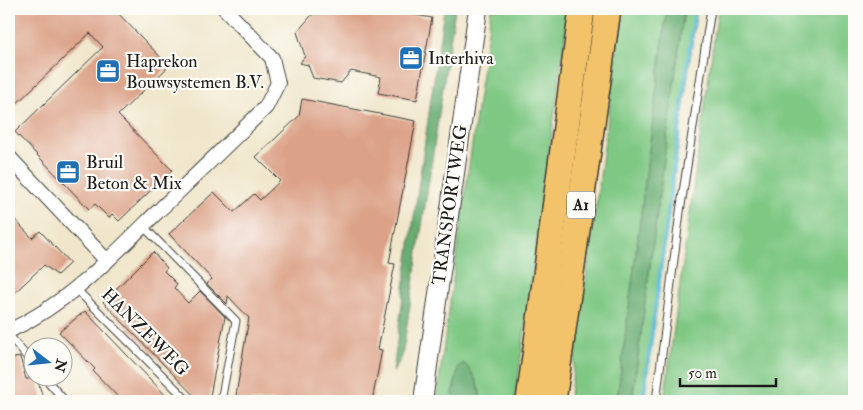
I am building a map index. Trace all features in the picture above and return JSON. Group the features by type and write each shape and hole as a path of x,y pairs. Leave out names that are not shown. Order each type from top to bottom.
{"highway":[{"name":"A1","path":"529,401 582,9"},
{"name":"A1","path":"553,401 608,9"}],"street":[{"name":"HANZEWEG","path":"9,331 45,311 76,289 108,261 266,107 278,83 272,58 225,9"},
{"name":"TRANSPORTWEG","path":"414,401 470,9"},
{"name":"TRANSPORTWEG","path":"423,401 478,9"},
{"name":"HANZEWEG","path":"9,157 108,261"}],"lane":[{"path":"656,401 680,212 711,9"},
{"path":"143,226 236,321 221,401"},
{"name":"HANZEWEG","path":"76,289 188,401"},
{"path":"9,335 22,351"},
{"path":"54,388 65,401"}],"green space":[{"path":"444,9 455,9 402,357 393,372 407,265"},
{"path":"491,9 569,9 515,401 480,401 480,390 454,384 452,401 436,401"},
{"path":"623,9 667,9 617,401 569,401"},
{"path":"667,9 684,9 632,401 617,401"},
{"path":"684,9 697,9 644,401 632,401"},
{"path":"718,9 854,9 854,401 664,401"},
{"path":"464,363 476,381 480,401 452,401 458,367"}],"building":[{"path":"9,9 114,9 169,66 118,115 172,170 119,221 112,214 109,218 95,204 89,209 15,132 103,47 90,33 9,111"},
{"path":"317,9 411,9 410,14 432,18 417,100 378,93 381,77 351,71 341,83 313,78 308,65 300,63 305,56 297,32"},
{"path":"302,99 416,121 389,263 395,264 378,349 382,350 372,401 235,401 249,318 228,296 227,304 207,284 212,279 169,234 214,192 234,212 254,194 260,200 280,181 256,157 299,116"},
{"path":"9,213 32,238 40,231 70,263 57,275 44,265 9,298"},
{"path":"153,252 167,268 164,271 177,284 174,288 188,303 200,291 225,317 210,396 204,401 199,401 103,302"},
{"path":"85,311 171,401 122,401 93,371 95,369 72,345 72,338 65,338 59,332"},
{"path":"20,357 22,364 22,388 40,388 44,401 9,401 9,359"}],"waterway":[{"path":"643,401 695,9"}],"place":[{"name":"Interhiva","path":"411,58"},
{"name":"Haprekon Bouwsystemen B.V.","path":"108,71"},
{"name":"Bruil Beton & Mix","path":"68,172"}]}
